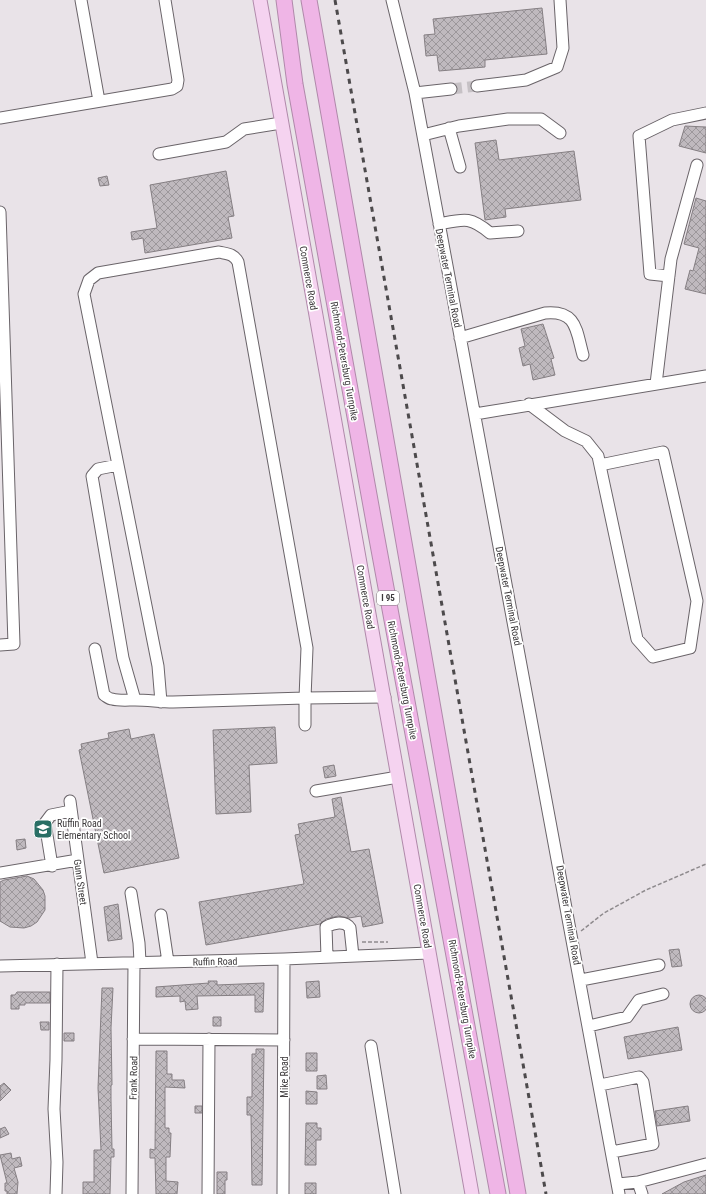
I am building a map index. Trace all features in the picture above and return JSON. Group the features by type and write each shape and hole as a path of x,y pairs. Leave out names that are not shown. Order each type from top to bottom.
{"highway":[{"name":"Richmond-Petersburg Turnpike","path":"284,0 295,84 366,481 498,1194"},
{"name":"Richmond-Petersburg Turnpike","path":"309,0 518,1194"}],"main road":[{"name":"Commerce Road","path":"253,0 278,123 381,697 425,953 464,1194"},
{"name":"Commerce Road","path":"260,0 278,123"},
{"name":"Commerce Road","path":"425,953 472,1194"}],"street":[{"path":"81,0 99,101"},
{"path":"0,118 172,89 177,86 178,80 165,0"},
{"name":"Deepwater Terminal Road","path":"392,0 414,93 619,1189"},
{"path":"477,86 526,80 557,67 563,48 560,0"},
{"path":"414,93 451,89"},
{"path":"669,276 650,274 639,136 672,120 706,113"},
{"path":"422,135 449,128 508,119 541,119 560,133"},
{"path":"159,154 226,142 244,129 278,123"},
{"path":"449,128 460,167"},
{"path":"656,384 671,259 697,165"},
{"path":"0,212 14,644 0,645"},
{"path":"439,224 460,220 474,221 490,233 518,231"},
{"path":"161,702 158,666 84,294 89,280 98,273 219,252 236,257 238,262 307,648 305,725"},
{"path":"460,338 545,313 557,312 564,314 574,322 583,355"},
{"path":"475,414 706,376"},
{"path":"529,404 565,431 586,441 598,456 637,639 653,656 690,648 697,601 662,452 600,464"},
{"path":"118,466 98,469 92,476 123,658 136,700"},
{"path":"95,649 104,694 112,699 161,702 381,697"},
{"path":"316,791 394,778"},
{"name":"Gunn Street","path":"52,866 45,823 51,815 70,806 92,963"},
{"path":"0,873 52,866 78,860"},
{"name":"Frank Road","path":"131,893 139,943 134,1039 132,1194"},
{"path":"161,915 168,962"},
{"path":"327,957 326,927 344,923 348,924 350,928 353,956"},
{"name":"Ruffin Road","path":"0,966 284,959 425,953"},
{"name":"Mike Road","path":"283,1194 284,959"},
{"path":"56,1194 57,1162 54,1109 57,964"},
{"path":"581,980 659,965"},
{"path":"589,1026 627,1017 639,1000 662,994"},
{"path":"134,1039 284,1040"},
{"path":"208,1194 209,1039"},
{"path":"371,1046 395,1194"},
{"path":"600,1085 640,1077 644,1082 653,1144 612,1152"},
{"path":"619,1189 638,1182 706,1164"},
{"path":"638,1182 642,1194"}],"path":[{"path":"573,938 604,913 646,890 706,864"}],"building":[{"path":"542,8 547,54 485,60 485,67 439,71 437,55 426,56 424,35 435,34 433,19"},
{"path":"685,126 706,127 706,153 679,146"},
{"path":"496,140 499,160 574,151 581,200 505,209 506,217 485,220 475,143"},
{"path":"226,171 234,216 228,217 232,238 145,253 143,238 132,240 131,232 157,228 150,185"},
{"path":"107,176 109,185 100,186 98,178"},
{"path":"696,198 706,201 706,294 685,289 690,270 693,271 699,248 684,244"},
{"path":"543,324 554,358 551,359 555,375 533,380 530,364 523,366 519,348 525,346 521,329"},
{"path":"275,727 277,763 249,765 251,812 216,814 213,730"},
{"path":"129,729 131,739 154,734 179,858 104,873 79,750 82,749 81,744 109,738 108,733"},
{"path":"334,765 336,776 325,778 323,767"},
{"path":"341,797 351,852 369,849 383,923 363,927 361,916 349,918 338,916 326,919 320,924 206,945 199,902 304,884 295,835 300,834 298,824 335,817 332,799"},
{"path":"25,839 26,848 17,850 16,840"},
{"path":"27,876 34,879 43,890 45,896 45,910 37,922 31,926 24,928 10,927 0,921 0,882"},
{"path":"118,904 122,939 108,941 104,907"},
{"path":"679,949 682,966 672,967 669,950"},
{"path":"208,981 217,981 217,985 264,983 263,1012 255,1012 255,995 197,996 198,1009 186,1010 185,1001 180,1002 180,996 156,997 156,987 209,983"},
{"path":"319,981 320,997 307,998 306,982"},
{"path":"102,988 113,988 111,1028 111,1100 112,1149 114,1149 114,1157 111,1157 110,1194 83,1194 83,1182 94,1182 94,1150 101,1150 98,1088"},
{"path":"17,992 50,992 50,1003 25,1003 25,1005 19,1005 19,1009 11,1009 11,995 15,995"},
{"path":"699,995 705,998 708,1004 705,1010 699,1013 693,1010 690,1004 693,998"},
{"path":"213,1017 221,1017 221,1026 213,1026"},
{"path":"40,1022 49,1022 49,1030 41,1030"},
{"path":"678,1027 682,1050 628,1059 624,1037"},
{"path":"64,1033 74,1033 74,1041 64,1041"},
{"path":"256,1049 264,1049 262,1185 252,1185 251,1115 247,1115 247,1097 252,1097 252,1054 256,1054"},
{"path":"156,1051 167,1051 167,1074 172,1074 172,1080 184,1080 185,1088 165,1087 165,1128 169,1128 169,1133 171,1133 170,1157 166,1157 166,1181 178,1182 177,1194 156,1194 155,1158 150,1158 150,1149 155,1150"},
{"path":"306,1053 317,1053 317,1071 306,1071"},
{"path":"326,1075 327,1089 317,1089 317,1076"},
{"path":"4,1083 11,1090 0,1101 0,1086"},
{"path":"306,1091 317,1092 317,1104 306,1104"},
{"path":"195,1106 202,1106 202,1113 195,1113"},
{"path":"688,1106 690,1121 657,1126 655,1111"},
{"path":"306,1123 317,1123 317,1128 321,1128 321,1140 316,1140 316,1165 305,1165"},
{"path":"5,1127 9,1134 0,1138 0,1129"},
{"path":"11,1153 12,1159 20,1157 22,1166 14,1168 18,1182 17,1194 7,1194 7,1191 5,1191 5,1183 7,1183 0,1155"},
{"path":"217,1172 227,1172 227,1180 225,1180 225,1194 217,1194"},
{"path":"706,1175 706,1194 662,1194 684,1182"},
{"path":"305,1183 316,1183 316,1194 305,1194"}],"tunnel":[{"path":"451,89 477,86"}],"railway":[{"path":"335,0 546,1194"}],"place":[{"name":"Ruffin Road Elementary School","path":"43,829"}]}
